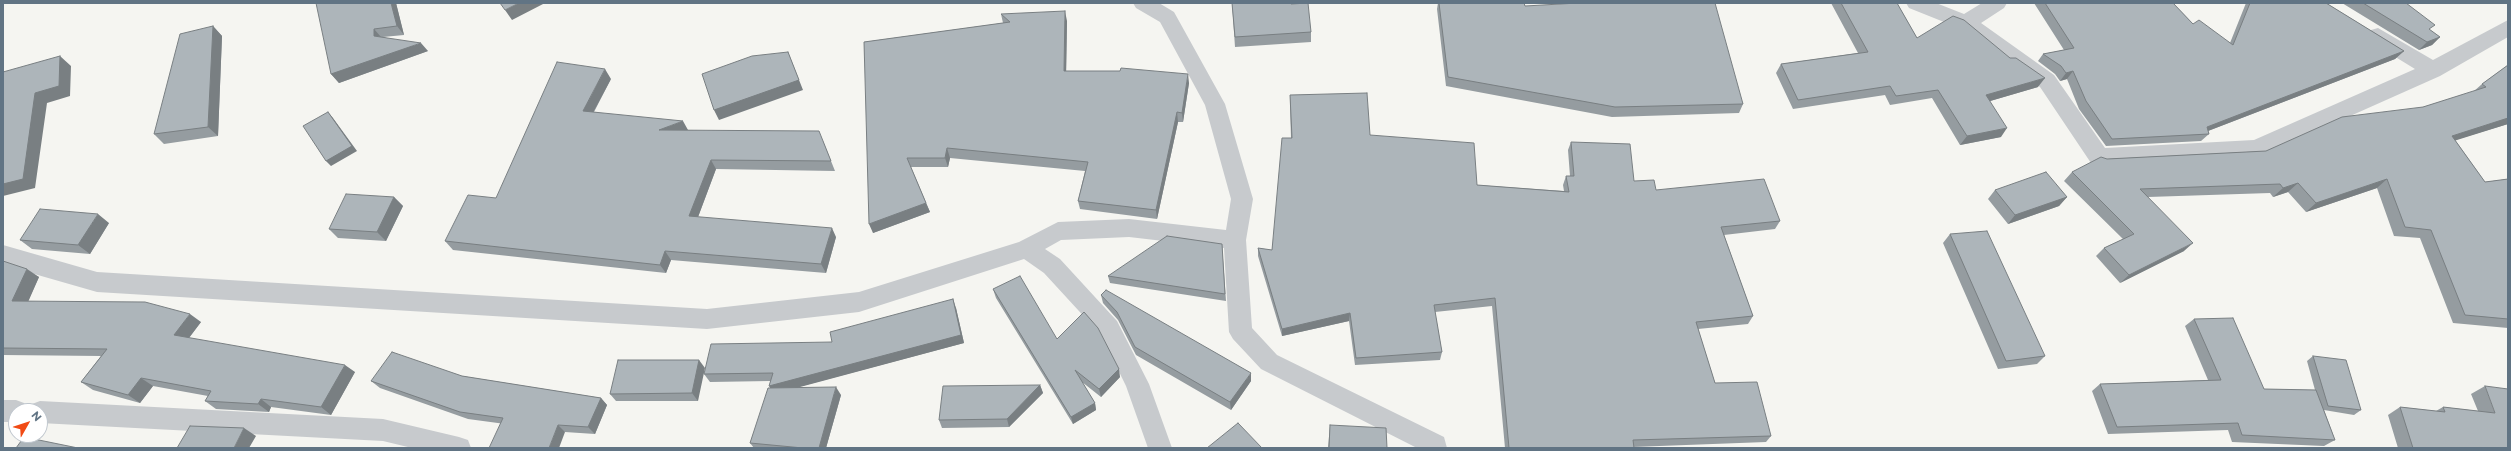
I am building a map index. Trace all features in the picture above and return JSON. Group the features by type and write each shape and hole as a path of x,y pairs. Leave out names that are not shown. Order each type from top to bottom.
{"street":[{"path":"1143,3 1167,17 1215,104 1242,199 1235,240 1241,332 1269,362 1435,445 1435,448"},
{"path":"1916,3 1966,23 2047,81 2099,157 2256,149 2433,70 2508,28"},
{"path":"1966,23 1997,3"},
{"path":"2362,26 2433,70"},
{"path":"3,255 97,282 218,288 707,319 859,302 957,269 1026,249 1058,232 1122,228 1235,240"},
{"path":"1026,249 1052,266 1108,328 1137,384 1160,448"},
{"path":"48,412 383,430 459,448"}],"building":[{"path":"316,3 391,3 397,26 374,29 374,36 421,43 331,74"},
{"path":"500,3 519,3 505,10"},
{"path":"1232,3 1308,3 1311,32 1235,37"},
{"path":"1439,3 1524,3 1525,6 1578,3 1715,3 1743,104 1615,107 1448,77"},
{"path":"1841,3 1897,3 1917,38 1953,16 1964,20 2010,58 2016,58 2045,78 1986,95 2007,128 1967,136 1938,90 1896,96 1890,86 1798,100 1781,64 1868,52"},
{"path":"2045,3 2173,3 2193,24 2199,20 2233,45 2250,3 2326,3 2404,51 2207,127 2209,134 2112,139 2086,101 2073,71 2066,73 2061,66 2043,54 2074,48"},
{"path":"2363,3 2406,3 2435,25 2429,29 2440,37 2427,42"},
{"path":"1065,11 1064,71 1120,71 1121,68 1188,74 1182,113 1177,112 1156,210 1078,201 1088,162 947,148 945,158 907,158 926,203 869,224 864,42 1010,22 1001,14"},
{"path":"213,26 208,127 154,134 180,34"},
{"path":"788,52 799,80 714,110 702,74 752,56"},
{"path":"60,56 59,86 35,93 23,179 3,184 3,72"},
{"path":"557,62 605,69 583,111 683,121 659,130 819,131 831,161 711,160 689,216 832,228 821,264 665,251 660,265 445,241 468,195 496,198"},
{"path":"2508,65 2508,118 2452,136 2485,182 2508,179 2508,319 2465,315 2431,230 2405,227 2387,179 2316,203 2298,183 2283,188 2280,184 2140,189 2193,243 2129,275 2104,248 2134,234 2072,172 2101,157 2107,159 2266,151 2342,117 2423,107 2486,87 2482,84"},
{"path":"1367,93 1370,135 1474,143 1477,185 1569,192 1566,176 1574,176 1571,142 1630,144 1634,181 1654,180 1656,190 1764,179 1780,221 1721,227 1753,316 1696,322 1715,383 1757,382 1771,436 1633,440 1634,448 1509,448 1495,298 1434,305 1442,352 1356,358 1350,313 1282,329 1258,248 1272,250 1282,138 1292,138 1290,95"},
{"path":"328,112 352,146 326,161 303,126"},
{"path":"2046,172 2067,197 2015,215 1995,190"},
{"path":"346,194 394,197 377,232 329,229"},
{"path":"40,209 98,214 78,245 20,240"},
{"path":"1987,231 2045,356 2006,361 1950,234"},
{"path":"1167,236 1222,244 1225,294 1108,276"},
{"path":"3,261 27,269 12,301 145,302 190,314 174,335 345,365 321,407 261,399 258,404 205,401 211,391 141,378 128,395 81,382 107,349 3,348"},
{"path":"1020,276 1057,339 1084,312 1098,328 1119,369 1099,389 1075,370 1095,403 1071,417 993,289"},
{"path":"1106,290 1251,373 1230,402 1135,347 1117,312 1101,295"},
{"path":"953,299 961,335 769,386 773,373 704,374 711,344 832,342 830,332"},
{"path":"2233,318 2264,389 2316,390 2335,440 2242,435 2238,423 2117,427 2100,384 2221,380 2194,319"},
{"path":"392,352 462,376 601,398 588,427 558,425 549,448 489,448 503,418 460,412 371,381"},
{"path":"2313,356 2346,360 2361,410 2328,406"},
{"path":"618,360 699,360 692,393 610,394"},
{"path":"1040,385 1007,419 939,420 943,386"},
{"path":"2485,386 2508,389 2508,448 2413,448 2400,407 2445,412 2443,407 2495,413"},
{"path":"836,387 819,448 750,443 768,388"},
{"path":"1238,423 1262,448 1207,448"},
{"path":"1330,425 1386,428 1387,448 1329,448"},
{"path":"190,426 244,428 234,448 177,448"},
{"path":"48,442 78,448 16,448 20,443"}]}
